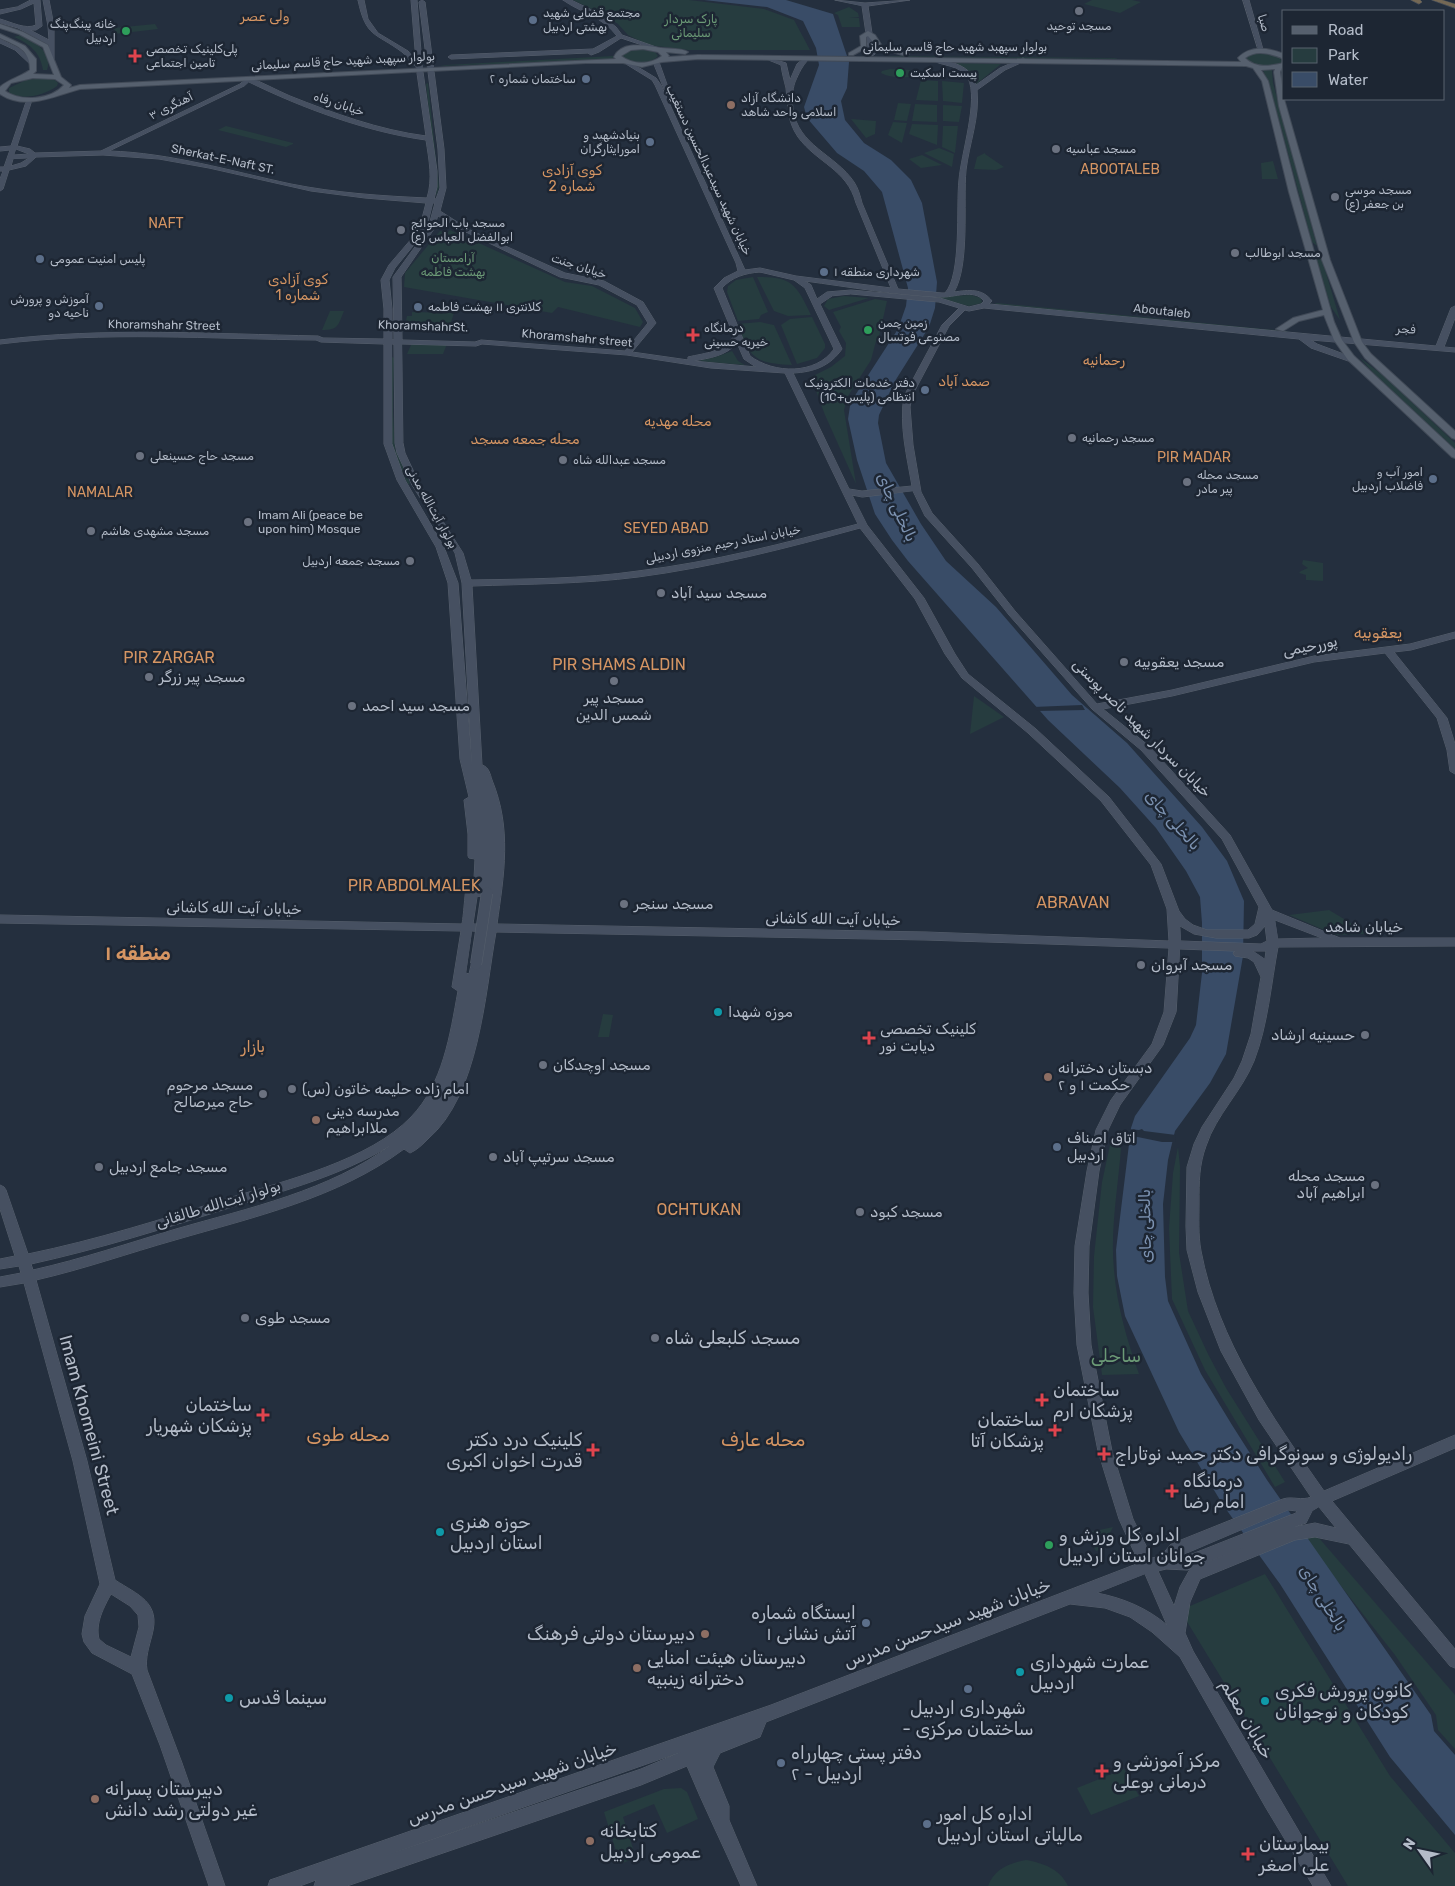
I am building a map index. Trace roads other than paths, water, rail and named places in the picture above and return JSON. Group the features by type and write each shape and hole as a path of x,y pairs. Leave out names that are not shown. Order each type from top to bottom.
{"highway":[{"path":"1435,0 1455,6"},
{"path":"1451,0 1455,1"}],"main road":[{"path":"0,12 19,8 36,0 38,16 37,28 20,27 0,22"},
{"path":"46,0 52,58 58,77"},
{"path":"361,0 365,19 376,34 406,52 420,68"},
{"path":"414,0 428,138 434,171 434,187 419,240"},
{"path":"419,240 431,229 443,188 441,149 421,0"},
{"path":"566,0 596,14 614,28 620,36 658,49 666,56 659,61"},
{"path":"838,0 865,5 908,0"},
{"path":"850,0 865,5"},
{"name":"صبا","path":"1246,0 1262,52"},
{"path":"863,59 872,54 865,5"},
{"path":"38,16 49,15"},
{"path":"0,26 14,30 42,43 48,49 52,58"},
{"path":"20,27 52,44"},
{"path":"868,33 873,36 880,47 907,54"},
{"path":"851,56 864,47 863,36 868,33"},
{"path":"0,36 30,52 33,59 33,67 29,76 2,85 2,95 29,100 10,157 3,169 0,189"},
{"path":"585,56 597,51 620,36"},
{"path":"620,36 617,57 626,62"},
{"path":"0,41 17,49 33,67 42,71 54,69"},
{"name":"بولوار سپهبد شهید حاج قاسم سلیمانی","path":"67,82 80,84 248,79 585,56 619,52 637,47 686,52 809,57"},
{"path":"451,57 597,51"},
{"name":"بولوار سپهبد شهید حاج قاسم سلیمانی","path":"430,67 586,61 645,64 698,57 768,58 872,54 1242,56 1262,52 1282,56"},
{"path":"512,60 523,54"},
{"name":"بولوار سپهبد شهید حاج قاسم سلیمانی","path":"851,56 863,59 1212,62 1282,65"},
{"path":"1242,56 1242,60 1252,65 1265,82 1282,144 1292,192 1336,337 1354,361 1455,454"},
{"path":"788,90 800,64 809,57"},
{"path":"768,58 784,64 789,116 800,135 849,178 858,193 859,204 897,293"},
{"path":"934,60 954,65 966,72 972,81 975,102 962,179 957,275 951,292 942,297"},
{"path":"973,90 993,73 1011,63 1023,60"},
{"name":"خیابان شهید سیدعبدالحسین دستغیب","path":"659,61 661,75 744,256 753,271"},
{"name":"خیابان شهید سیدعبدالحسین دستغیب","path":"626,62 655,80 740,263 742,272"},
{"path":"1282,65 1277,72 1282,106 1324,252 1356,339 1368,356 1455,436"},
{"name":"بولوار سپهبد شهید حاج قاسم سلیمانی","path":"29,100 49,97 80,84 420,68"},
{"path":"650,76 661,75"},
{"path":"23,78 58,77 67,82 68,85 64,90"},
{"name":"خیابان رفاه","path":"248,79 282,96 313,108 402,135 428,138"},
{"name":"آهنگری ۳","path":"103,152 242,84 248,79"},
{"path":"0,149 13,147 28,150 34,156 29,162 3,169"},
{"name":"Sherkat-E-Naft ST.","path":"10,157 103,152 166,158 295,186 343,193 440,201"},
{"name":"خیابان جنت","path":"437,212 457,225 563,275 601,283 640,304 652,323 628,353"},
{"name":"خیابان جنت","path":"431,229 441,225 457,225"},
{"name":"بولوار آیت‌الله مدنی","path":"419,240 392,267 385,280 388,309 387,430 390,455 412,500 446,556 453,583 465,758 473,774"},
{"name":"بولوار آیت‌الله مدنی","path":"419,240 397,277 399,338 398,428 401,453 416,485 459,553 467,582 478,759 473,774"},
{"path":"1310,251 1324,252"},
{"path":"865,287 881,280 887,266"},
{"path":"796,278 808,287 838,349 835,356 827,363 815,368 788,372 770,370 750,361 737,337 718,288 724,280 742,272 770,271 796,278 897,293"},
{"path":"942,297 963,308 974,308 986,303 980,294 957,275"},
{"path":"830,282 818,285 816,288 818,291 830,294 852,292 897,293 942,297 969,292 980,294"},
{"path":"816,302 830,294"},
{"name":"Aboutaleb","path":"986,303 1280,329 1336,337"},
{"name":"Aboutaleb","path":"986,303 1302,337 1336,337"},
{"name":"خیابان سردار شهید ناصر پوستی","path":"963,308 946,325 908,396 906,408 913,493 928,514 975,566 1012,613 1095,707 1141,744 1226,837 1266,910 1273,943 1257,1034 1248,1062 1239,1080 1208,1127 1200,1144 1193,1167 1192,1226 1194,1250 1205,1292 1226,1347 1264,1416 1321,1499 1455,1661"},
{"path":"1441,346 1455,308"},
{"path":"1280,329 1284,325 1327,312"},
{"name":"Khoramshahr Street","path":"0,340 108,335 318,338"},
{"name":"Khoramshahr street","path":"672,359 709,356 724,350 734,343 737,337"},
{"path":"1302,337 1322,350 1354,361"},
{"name":"فجر","path":"1336,337 1441,346 1455,350"},
{"name":"KhoramshahrSt.","path":"318,338 321,340 399,338 476,344 481,342"},
{"name":"Khoramshahr street","path":"481,342 628,353 711,366 770,370"},
{"name":"فجر","path":"1441,346 1455,343"},
{"path":"788,372 863,525 919,598 950,654 965,676 1066,761 1105,798 1156,864 1173,912 1196,941"},
{"path":"847,491 864,496 913,493"},
{"path":"854,504 864,496"},
{"name":"خیابان استاد رحیم منزوی اردبیلی","path":"467,582 529,581 658,572 783,547 863,525"},
{"name":"پوررحیمی","path":"1095,707 1172,693 1314,659 1411,647 1455,635"},
{"path":"1387,650 1442,718 1452,750 1455,771"},
{"path":"383,1159 411,1147 423,1137 447,1106 468,1059 492,923 483,895 471,806 461,776 465,758"},
{"path":"405,1137 431,1115 448,1086 458,1062 466,1027 472,964 483,895 500,834 497,810 490,784 478,759"},
{"path":"369,1152 411,1115 425,1096 437,1074 446,1047 468,922 483,895 481,828 473,774"},
{"path":"1245,943 1260,925 1266,910 1341,941"},
{"name":"خیابان معلم","path":"1173,912 1174,966 1170,1012 1157,1044 1115,1103 1102,1130 1093,1171 1082,1246 1081,1293 1084,1345 1092,1394 1105,1451 1123,1512 1149,1566 1187,1655 1323,1886"},
{"name":"خیابان آیت الله کاشانی","path":"0,919 468,922 926,933 994,938 1196,941"},
{"path":"1196,941 1245,943"},
{"path":"1196,941 1245,943"},
{"path":"1174,966 1196,941"},
{"name":"خیابان شاهد","path":"1245,943 1263,948 1273,943 1341,941 1455,942"},
{"path":"1245,943 1252,954 1260,961 1267,977"},
{"path":"464,950 476,945 483,947 487,951"},
{"name":"بولوار آیت‌الله طالقانی","path":"3,1264 46,1256 141,1230 294,1184 405,1137"},
{"name":"بولوار آیت‌الله طالقانی","path":"5,1281 29,1277 238,1216 337,1183 383,1159 405,1137"},
{"path":"0,1190 24,1260"},
{"name":"Imam Khomeini Street","path":"24,1260 80,1461 108,1584"},
{"path":"1178,1634 1180,1612 1190,1580 1195,1574 1220,1557 1298,1519 1307,1506 1455,1441"},
{"path":"1166,1562 1176,1549 1288,1504 1307,1506"},
{"path":"1220,1557 1294,1534 1315,1530 1352,1538"},
{"name":"خیابان شهید سیدحسن مدرس","path":"322,1886 641,1777 688,1750 760,1717 1149,1566 1166,1562 1187,1563 1220,1557"},
{"path":"138,1668 98,1648 92,1643 91,1620 108,1584 137,1603 143,1608 146,1615 147,1624 140,1648 138,1668 178,1772 217,1886"},
{"path":"1066,1598 1095,1598 1128,1610 1155,1624 1187,1655"},
{"name":"خیابان شهید سیدحسن مدرس","path":"276,1886 688,1750 715,1747 754,1732 760,1717"},
{"path":"715,1747 705,1767 721,1806 721,1820"},
{"path":"688,1750 749,1886"}],"water":[{"name":"بالخلی چای","path":"704,0 786,0 833,14 849,62 847,88 841,101 845,120 864,143 891,160 911,180 922,203 937,282 935,308 929,327 895,381 879,415 878,423 886,463 921,524 946,561 996,607 1072,695 1127,743 1202,827 1227,861 1244,901 1243,956 1226,1054 1210,1083 1175,1131 1168,1160 1163,1204 1165,1277 1168,1301 1201,1374 1232,1425 1267,1480 1431,1715 1434,1731 1455,1755 1455,1835 1390,1757 1280,1584 1223,1505 1179,1432 1125,1316 1117,1276 1116,1250 1131,1128 1135,1116 1190,1038 1196,1025 1202,973 1200,897 1186,871 1156,828 1120,788 1048,720 908,561 875,514 857,460 848,419 850,406 856,394 898,329 906,306 908,288 882,192 864,171 837,153 807,118 804,107 819,65 816,48 803,21 767,7"}],"place":[{"name":"مسجد توحید","path":"1079,11"},
{"name":"مجتمع قضایی شهید بهشتی اردبیل","path":"533,20"},
{"name":"خانه پینگ‌پنگ اردبیل","path":"126,31"},
{"name":"پلی‌کلینیک تخصصی تامین اجتماعی","path":"135,56"},
{"name":"پیست اسکیت","path":"900,73"},
{"name":"ساختمان شماره ۲","path":"586,79"},
{"name":"دانشگاه آزاد اسلامی واحد شاهد","path":"731,105"},
{"name":"بنیادشهید و امورایثارگران","path":"650,142"},
{"name":"مسجد عباسیه","path":"1056,149"},
{"name":"مسجد موسی بن جعفر (ع)","path":"1335,197"},
{"name":"مسجد باب الحوائج ابوالفضل العباس (ع)","path":"401,230"},
{"name":"مسجد ابوطالب","path":"1235,253"},
{"name":"پلیس امنیت عمومی","path":"40,259"},
{"name":"شهرداری منطقه ۱","path":"824,272"},
{"name":"آموزش و پرورش ناحیه دو","path":"99,306"},
{"name":"کلانتری ۱۱ بهشت فاطمه","path":"418,307"},
{"name":"زمین چمن مصنوعی فوتسال","path":"868,330"},
{"name":"درمانگاه خیریه حسینی","path":"693,335"},
{"name":"دفتر خدمات الکترونیک انتظامی (پلیس+10)","path":"925,390"},
{"name":"مسجد رحمانیه","path":"1072,438"},
{"name":"مسجد حاج حسینعلی","path":"140,456"},
{"name":"مسجد عبدالله شاه","path":"563,460"},
{"name":"امور آب و فاضلاب اردبیل","path":"1433,479"},
{"name":"مسجد محله پیر مادر","path":"1187,482"},
{"name":"Imam Ali (peace be upon him) Mosque","path":"248,522"},
{"name":"مسجد مشهدی هاشم","path":"91,531"},
{"name":"مسجد جمعه اردبیل","path":"410,561"},
{"name":"مسجد سید آباد","path":"661,593"},
{"name":"مسجد یعقوبیه","path":"1124,662"},
{"name":"مسجد پیر زرگر","path":"149,677"},
{"name":"مسجد پیر شمس الدین","path":"614,681"},
{"name":"مسجد سید احمد","path":"352,706"},
{"name":"مسجد سنجر","path":"624,904"},
{"name":"مسجد آبروان","path":"1141,965"},
{"name":"موزه شهدا","path":"718,1012"},
{"name":"حسینیه ارشاد","path":"1365,1035"},
{"name":"کلینیک تخصصی دیابت نور","path":"869,1038"},
{"name":"مسجد اوچدکان","path":"543,1065"},
{"name":"دبستان دخترانه حکمت ۱ و ۲","path":"1048,1077"},
{"name":"امام زاده حلیمه خاتون (س)","path":"292,1089"},
{"name":"مسجد مرحوم حاج میرصالح","path":"263,1094"},
{"name":"مدرسه دینی ملاابراهیم","path":"316,1120"},
{"name":"اتاق اصناف اردبیل","path":"1057,1147"},
{"name":"مسجد سرتیپ آباد","path":"493,1157"},
{"name":"مسجد جامع اردبیل","path":"99,1167"},
{"name":"مسجد محله ابراهیم آباد","path":"1375,1185"},
{"name":"مسجد کبود","path":"860,1212"},
{"name":"مسجد طوی","path":"245,1318"},
{"name":"مسجد کلبعلی شاه","path":"655,1338"},
{"name":"ساختمان پزشکان ارم","path":"1042,1400"},
{"name":"ساختمان پزشکان شهریار","path":"263,1415"},
{"name":"ساختمان پزشکان آتا","path":"1055,1430"},
{"name":"کلینیک درد دکتر قدرت اخوان اکبری","path":"593,1450"},
{"name":"رادیولوژی و سونوگرافی دکتر حمید نوتاراج","path":"1104,1454"},
{"name":"درمانگاه امام رضا","path":"1172,1491"},
{"name":"حوزه هنری استان اردبیل","path":"440,1532"},
{"name":"اداره کل ورزش و جوانان استان اردبیل","path":"1049,1545"},
{"name":"ایستگاه شماره ۱ آتش نشانی","path":"866,1623"},
{"name":"دبیرستان دولتی فرهنگ","path":"705,1634"},
{"name":"دبیرستان هیئت امنایی دخترانه زینبیه","path":"637,1668"},
{"name":"عمارت شهرداری اردبیل","path":"1020,1672"},
{"name":"شهرداری اردبیل - ساختمان مرکزی","path":"968,1689"},
{"name":"سینما قدس","path":"229,1698"},
{"name":"کانون پرورش فکری کودکان و نوجوانان","path":"1265,1701"},
{"name":"دفتر پستی چهارراه اردبیل - ۲","path":"781,1763"},
{"name":"مرکز آموزشی و درمانی بوعلی","path":"1102,1771"},
{"name":"دبیرستان پسرانه غیر دولتی رشد دانش","path":"95,1799"},
{"name":"اداره کل امور مالیاتی استان اردبیل","path":"927,1824"},
{"name":"کتابخانه عمومی اردبیل","path":"590,1841"},
{"name":"بیمارستان علی اصغر","path":"1248,1854"}],"district":[{"name":"ولی عصر","path":"265,16"},
{"name":"ABOOTALEB","path":"1120,169"},
{"name":"کوی آزادی شماره 2","path":"572,178"},
{"name":"NAFT","path":"166,223"},
{"name":"کوی آزادی شماره 1","path":"298,288"},
{"name":"رحمانیه","path":"1104,360"},
{"name":"صمد آباد","path":"964,381"},
{"name":"محله مهدیه","path":"678,421"},
{"name":"محله جمعه مسجد","path":"525,439"},
{"name":"PIR MADAR","path":"1194,457"},
{"name":"NAMALAR","path":"100,492"},
{"name":"SEYED ABAD","path":"666,528"},
{"name":"یعقوبیه","path":"1378,632"},
{"name":"PIR ZARGAR","path":"169,657"},
{"name":"PIR SHAMS ALDIN","path":"619,664"},
{"name":"PIR ABDOLMALEK","path":"414,885"},
{"name":"ABRAVAN","path":"1073,902"},
{"name":"منطقه ۱","path":"138,953"},
{"name":"بازار","path":"253,1046"},
{"name":"OCHTUKAN","path":"699,1209"},
{"name":"محله طوی","path":"348,1434"},
{"name":"محله عارف","path":"763,1439"}],"park label":[{"name":"پارک سردار سلیمانی","path":"691,26"},
{"name":"آرامستان بهشت فاطمه","path":"453,265"},
{"name":"ساحلی","path":"1116,1356"}]}
